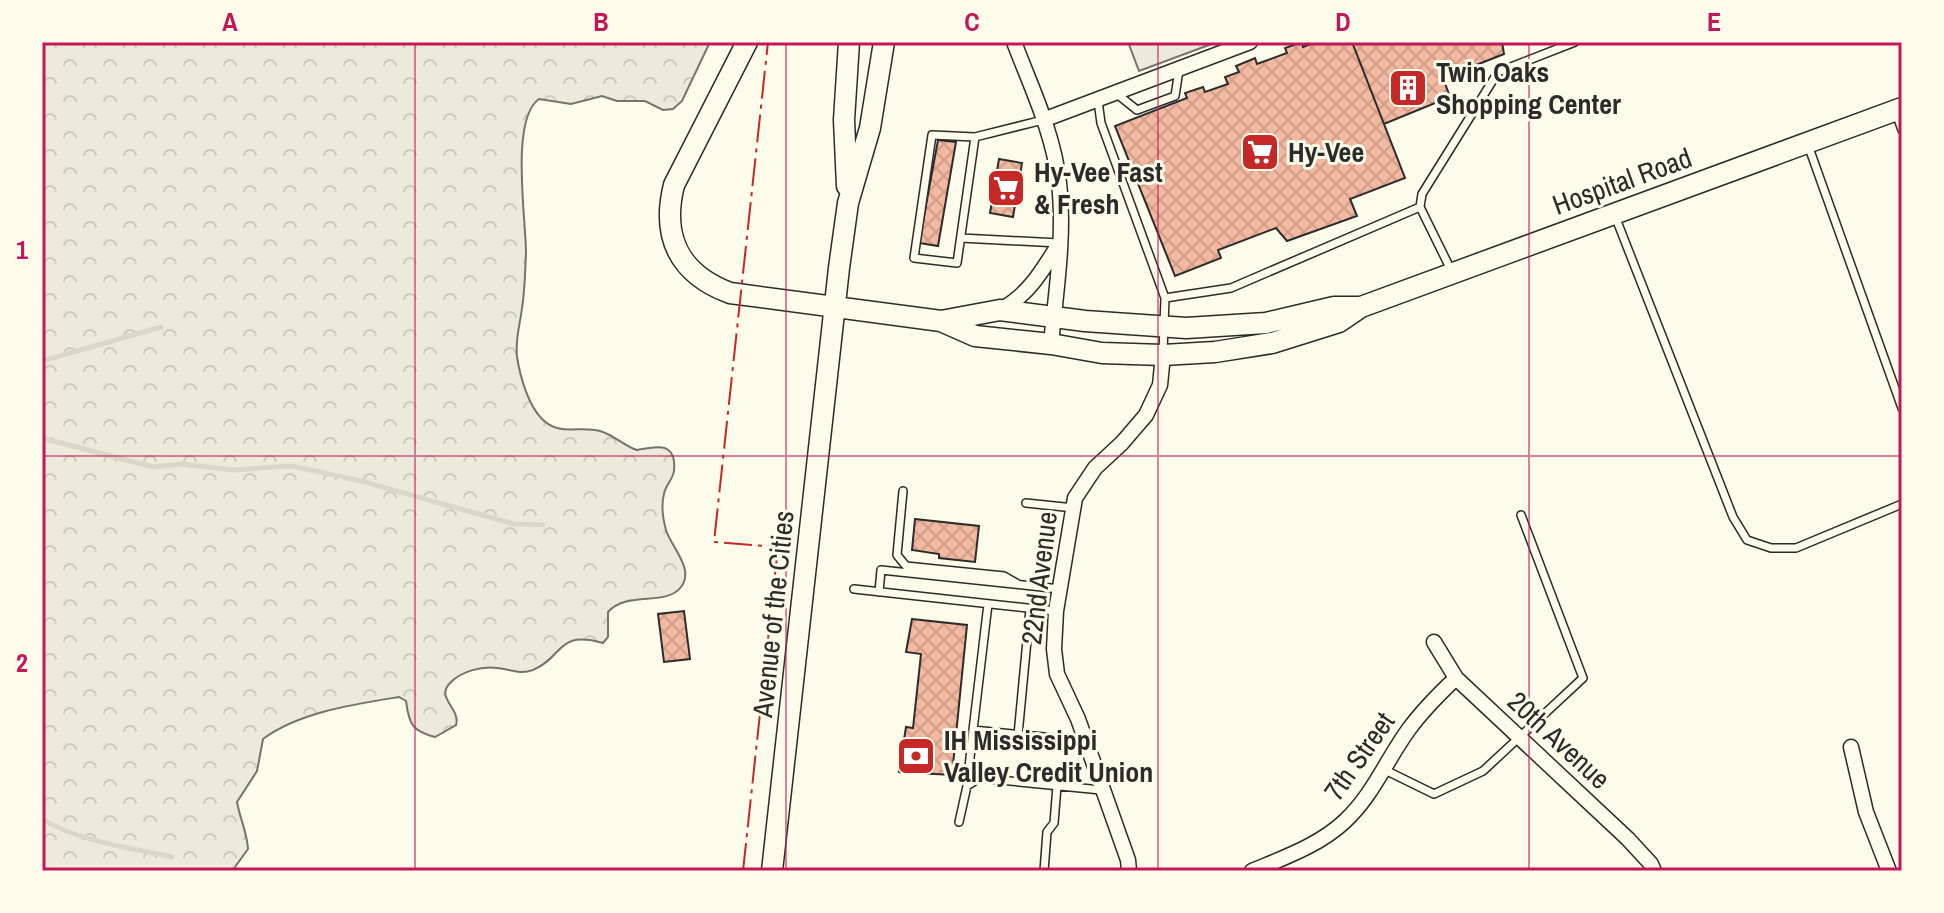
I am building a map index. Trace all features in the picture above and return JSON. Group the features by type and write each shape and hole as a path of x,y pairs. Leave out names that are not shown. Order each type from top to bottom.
{"street":[{"path":"747,42 674,185 668,206 672,240 678,255 702,279 730,293 835,306"},
{"name":"Avenue of the Cities","path":"848,203 844,120 849,42"},
{"name":"Avenue of the Cities","path":"772,871 848,203 870,128 884,42"},
{"path":"1014,42 1043,120 1059,182 1059,243 1051,344"},
{"path":"1043,120 1250,42"},
{"name":"Hospital Road","path":"835,306 941,321 975,336 1102,353 1163,355 1215,352 1272,343 1339,322 1361,307 1807,143 1900,116"},
{"path":"1000,310 1026,292 1059,243"},
{"name":"Hospital Road","path":"941,321 1000,310 1164,328 1238,326 1276,321 1334,307 1361,307"},
{"name":"22nd Avenue","path":"1129,871 1128,860 1085,741 1057,674 1054,649 1056,611 1075,498 1095,468 1146,415 1160,385 1163,355"},
{"name":"Avenue of the Cities","path":"800,627 804,596"},
{"name":"20th Avenue","path":"1434,642 1456,678 1628,839 1654,871"},
{"name":"7th Street","path":"1252,871 1323,838 1346,821 1385,770 1407,731 1432,700 1456,678"},
{"path":"1851,747 1863,802 1889,871"}],"lane":[{"path":"1452,274 1420,207 1422,194 1498,72 1575,42"},
{"path":"1115,92 1137,110 1175,96 1179,68"},
{"path":"1097,98 1101,123 1165,298 1163,355"},
{"path":"975,137 957,263 914,258 932,135 975,137 1043,120"},
{"path":"1807,143 1902,408"},
{"path":"1165,298 1231,288 1420,207"},
{"path":"1614,214 1733,517 1747,540 1771,548 1796,548 1902,504"},
{"path":"961,238 1059,243"},
{"path":"903,491 897,555 906,566 1004,576 1020,585"},
{"path":"1026,503 1074,508"},
{"path":"1385,770 1434,794 1483,771 1583,678 1521,515"},
{"path":"879,592 881,570 1060,589"},
{"path":"854,589 1056,611"},
{"path":"959,822 967,786 988,604"},
{"path":"1018,735 1030,609"},
{"path":"973,730 1085,741"},
{"path":"967,786 979,778 1102,790"},
{"path":"1044,871 1047,832 1054,823 1057,786"}],"green space":[{"path":"42,42 710,42 682,101 673,109 663,110 645,101 617,101 602,96 571,104 539,99 530,110 522,148 526,253 517,350 525,390 537,413 556,428 600,431 637,450 658,447 669,450 674,471 665,491 663,512 666,530 684,566 685,580 681,587 666,596 616,605 608,612 608,637 603,643 588,640 568,642 533,670 519,672 485,668 461,675 451,682 445,693 455,713 456,725 435,737 413,725 406,701 399,697 328,710 277,730 263,739 257,771 237,802 248,849 232,871 42,871"}],"shaded area":[{"path":"1128,42 1217,42 1139,71"}],"building":[{"name":"Hy-Vee","path":"1302,42 1303,47 1315,42 1352,42 1405,178 1350,199 1357,216 1287,241 1276,228 1218,250 1221,258 1175,276 1115,126 1187,98 1185,93 1203,87 1205,92 1228,84 1225,77 1239,72 1236,66 1255,58 1257,64 1287,53 1285,48"},
{"name":"Twin Oaks Shopping Center","path":"1352,42 1502,42 1504,54 1443,78 1450,97 1384,124"},
{"path":"938,140 956,142 938,246 919,243"},
{"name":"Hy-Vee Fast & Fresh","path":"999,159 1022,163 1013,217 990,213"},
{"path":"915,519 979,526 975,562 939,558 939,554 912,550"},
{"path":"684,611 690,659 664,662 658,614"},
{"path":"912,619 967,625 952,775 899,772 906,727 913,728 921,654 906,652"}],"waterway":[{"path":"42,361 161,327"},
{"path":"42,438 153,467 181,464 233,470 292,466 361,481 514,524 543,525"},
{"path":"42,819 88,838 172,857"}],"power":[{"path":"743,871 778,547 714,542 768,42"}],"place":[{"name":"Twin Oaks Shopping Center","path":"1408,88"},
{"name":"Hy-Vee","path":"1260,152"},
{"name":"Hy-Vee Fast & Fresh","path":"1006,188"},
{"name":"IH Mississippi Valley Credit Union","path":"916,756"}]}
